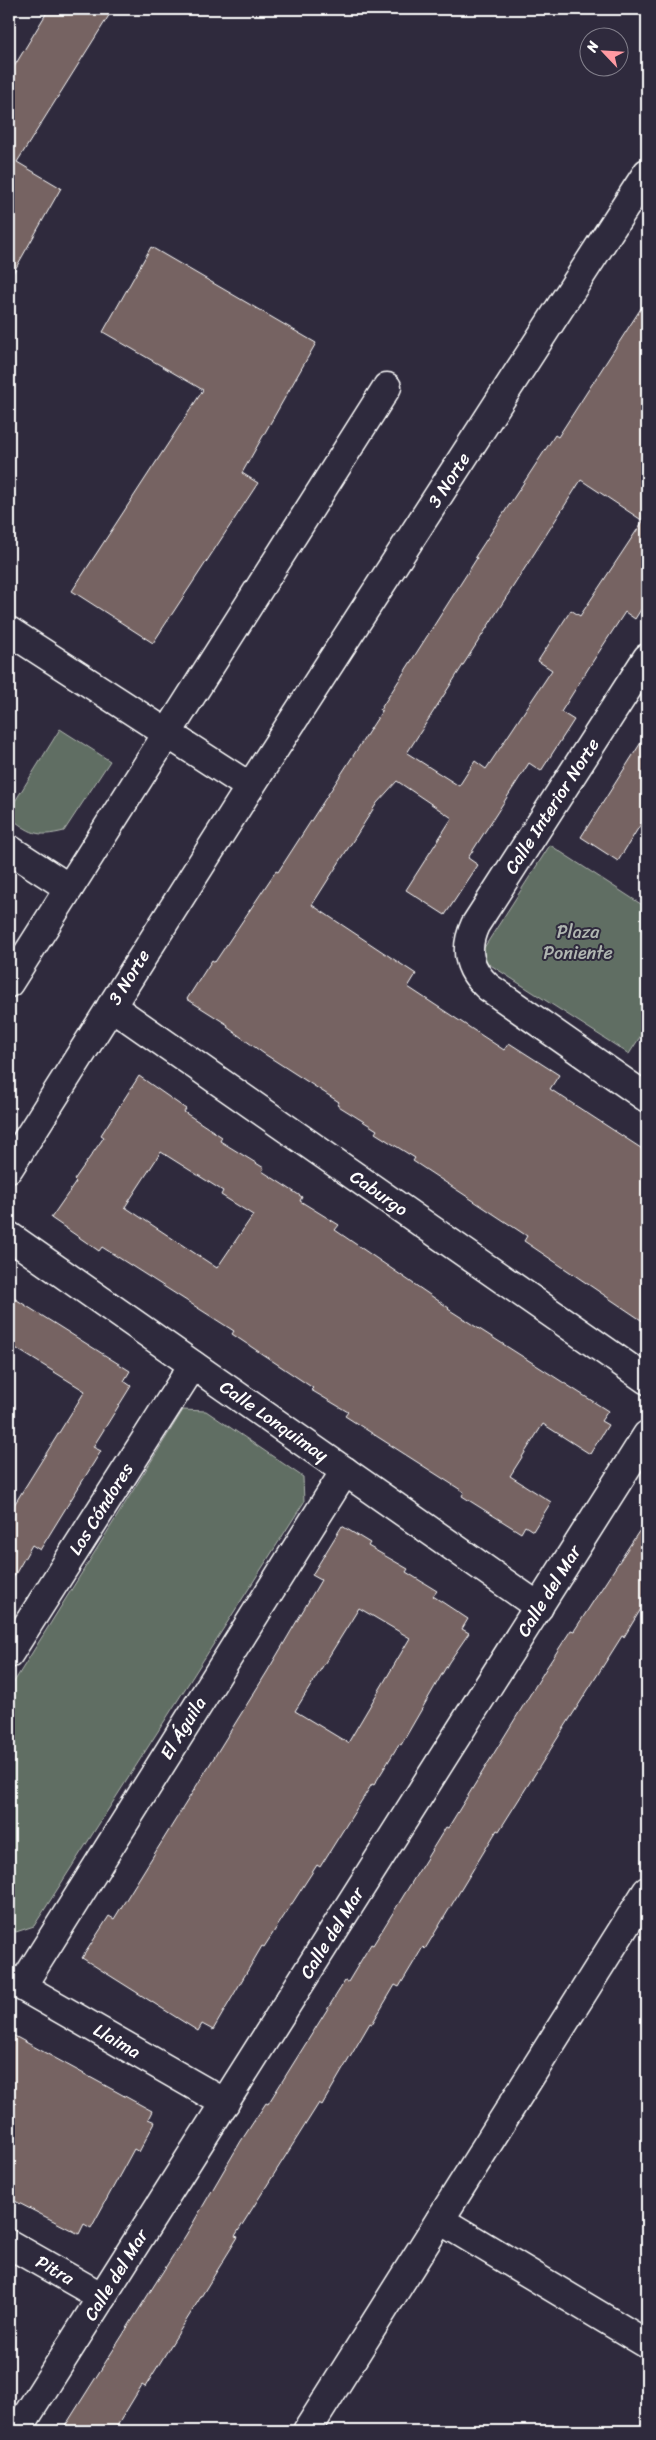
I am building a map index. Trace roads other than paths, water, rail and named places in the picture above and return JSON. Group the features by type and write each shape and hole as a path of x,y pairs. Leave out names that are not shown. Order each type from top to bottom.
{"street":[{"name":"3 Norte","path":"9,1168 250,787 647,173"},
{"path":"9,983 386,387"},
{"path":"9,631 250,787"},
{"name":"Calle Interior Norte","path":"643,1087 488,987 478,979 468,958 470,935 475,925 647,658"},
{"path":"9,849 69,888"},
{"name":"Caburgo","path":"111,1006 647,1380"},
{"name":"Calle Lonquimay","path":"9,1236 539,1607"},
{"name":"Los Cóndores","path":"9,1654 193,1365"},
{"name":"Calle del Mar","path":"17,2431 647,1435"},
{"name":"El Águila","path":"15,1983 345,1471"},
{"path":"314,2429 440,2220 647,1891"},
{"name":"Llaima","path":"15,1983 225,2103"},
{"path":"440,2220 647,2344"},
{"name":"Pitra","path":"9,2244 102,2297"}],"park label":[{"name":"Plaza Poniente","path":"578,942"}]}
